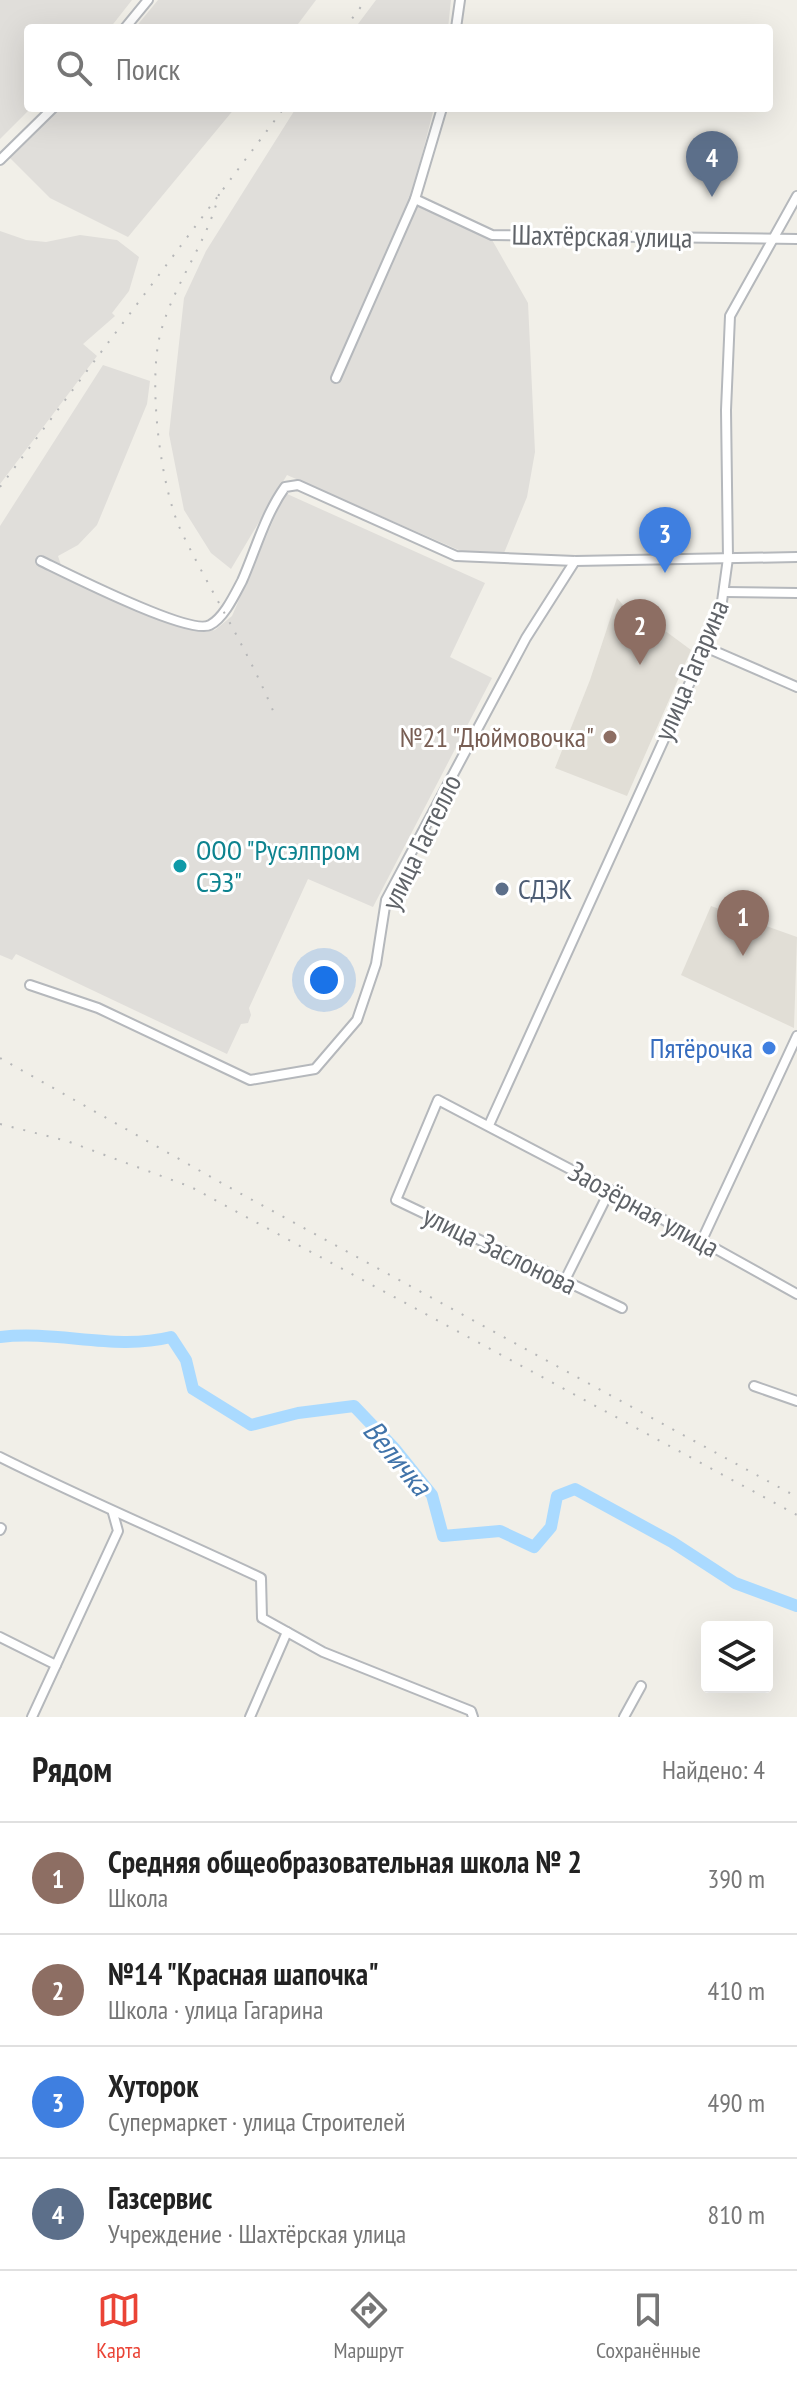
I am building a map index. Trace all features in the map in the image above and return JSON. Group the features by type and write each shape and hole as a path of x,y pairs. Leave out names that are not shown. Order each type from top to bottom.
{"street":[{"path":"128,24 148,0"},
{"path":"457,24 460,0"},
{"path":"0,160 49,112"},
{"path":"336,378 415,199 441,112"},
{"name":"улица Гагарина","path":"489,1125 720,616 726,592 728,558 726,410 730,316 797,196"},
{"name":"Шахтёрская улица","path":"415,199 492,235 797,239"},
{"path":"41,561 148,610 199,627 209,626 219,618 240,584 274,501 285,487 298,485 456,556 575,561 797,557"},
{"name":"улица Гастелло","path":"30,985 98,1008 250,1080 315,1069 357,1020 376,964 386,900 526,638 575,561"},
{"path":"726,592 797,593"},
{"path":"705,647 797,687"},
{"path":"702,1240 797,1036"},
{"name":"улица Заслонова","path":"489,1125 438,1100 396,1200 622,1308"},
{"name":"Заозёрная улица","path":"489,1125 797,1294"},
{"path":"564,1282 610,1190"},
{"path":"754,1386 797,1401"},
{"path":"0,1457 113,1513 149,1525 261,1578 262,1618 323,1652 471,1711 473,1717"},
{"path":"32,1717 118,1531 113,1513"},
{"path":"250,1717 287,1632"},
{"path":"0,1637 56,1665"},
{"path":"624,1717 641,1686"}],"shaded area":[{"path":"0,0 132,0 113,24 24,24 24,112 27,112 0,139"},
{"path":"158,0 316,0 298,24 138,24"},
{"path":"376,0 451,0 448,24 358,24"},
{"path":"57,112 232,112 128,237 50,198 9,157"},
{"path":"293,112 433,112 410,201 491,238 528,303 535,452 527,497 504,553 461,551 287,475 231,569 211,553 184,510 169,434 184,298 206,251"},
{"path":"0,231 26,240 46,242 80,235 117,240 139,257 129,291 112,313 115,316 83,344 97,356 0,484"},
{"path":"103,365 150,381 147,404 97,525 78,545 58,556 65,577 140,612 206,632 215,630 232,616 285,493 485,583 450,657 492,678 373,907 308,879 249,1008 251,1015 248,1023 241,1024 227,1054 16,954 12,960 0,955 0,526"},
{"path":"617,598 628,611 664,630 691,650 627,796 555,768 590,680"},
{"path":"711,906 797,937 794,1028 681,975"}],"waterway":[{"name":"Величка","path":"0,1337 43,1336 129,1342 171,1337 186,1360 193,1389 251,1425 298,1413 354,1406 395,1449 432,1495 443,1536 500,1531 534,1547 551,1527 557,1496 575,1489 672,1542 735,1583 797,1606"}],"railway":[{"path":"348,24 366,0"},
{"path":"0,487 281,112"},
{"path":"219,194 207,230 173,298 160,335 155,380 158,435 174,514 274,713"},
{"path":"0,1058 234,1190 797,1497"},
{"path":"0,1124 67,1141 191,1187 797,1515"}],"place":[{"name":"Газсервис","path":"712,197"},
{"name":"Хуторок","path":"665,573"},
{"name":"№14 \"Красная шапочка\"","path":"640,665"},
{"name":"№21 \"Дюймовочка\"","path":"610,737"},
{"name":"ООО \"Русэлпром СЭЗ\"","path":"180,866"},
{"name":"СДЭК","path":"502,889"},
{"name":"Средняя общеобразовательная школа № 2","path":"743,956"},
{"name":"Пятёрочка","path":"769,1048"}]}
